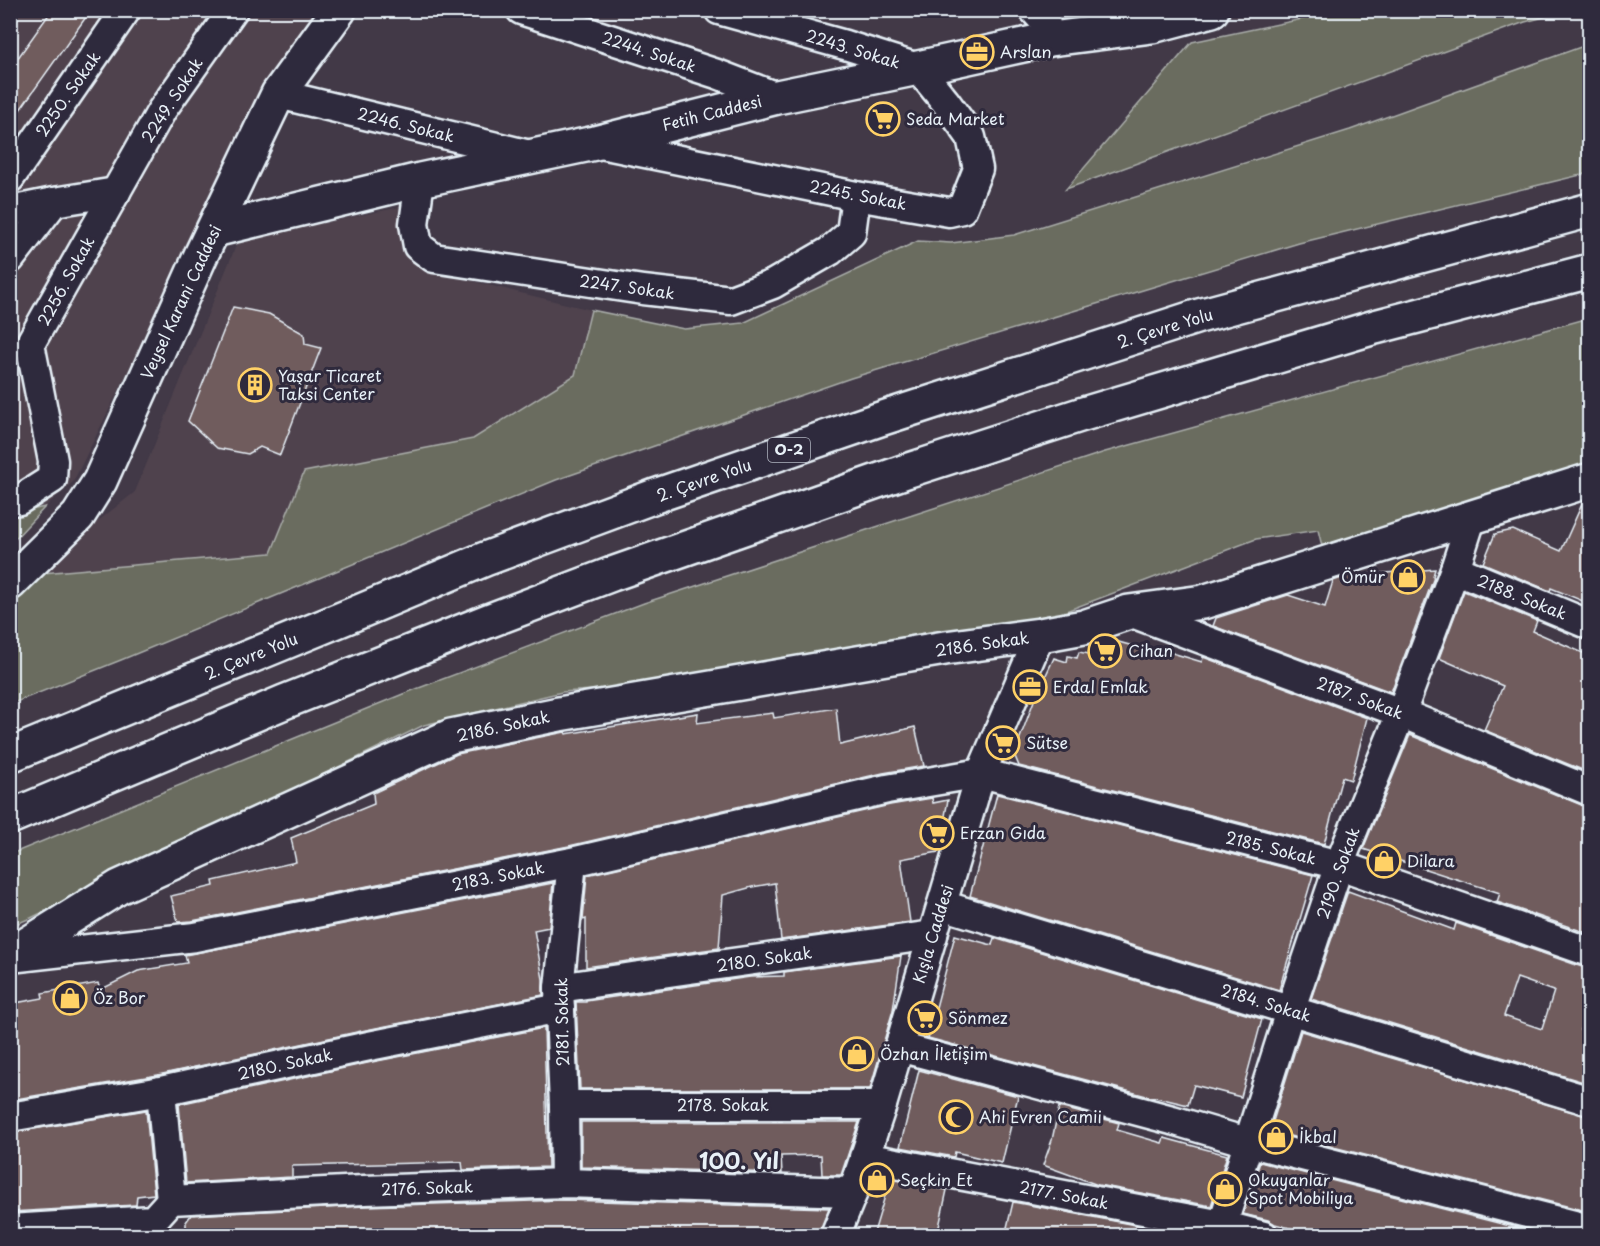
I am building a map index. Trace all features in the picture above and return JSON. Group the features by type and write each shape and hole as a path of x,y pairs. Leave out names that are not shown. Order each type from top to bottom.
{"main road":[{"name":"Veysel Karani Caddesi","path":"10,583 78,516 100,481 201,255 278,94 339,10"},
{"name":"Fetih Caddesi","path":"214,230 420,180 595,143 777,97 1051,39 1152,26 1212,10"},
{"name":"2. Çevre Yolu","path":"10,755 485,559 880,419 1199,316 1590,210"},
{"path":"14,816 284,702 488,621 612,574 906,471 1091,411 1364,330 1590,271"},
{"name":"2186. Sokak","path":"10,956 119,887 451,736 594,708 945,648 1040,635 1084,627 1129,612 1203,602 1590,480"}],"street":[{"name":"2250. Sokak","path":"10,178 126,10"},
{"name":"2249. Sokak","path":"116,192 162,110 233,10"},
{"name":"2244. Sokak","path":"521,10 717,74 777,97"},
{"name":"2243. Sokak","path":"719,10 846,45 918,68"},
{"path":"1034,10 1045,22 1051,39"},
{"name":"2245. Sokak","path":"595,143 856,196 949,212 962,208 978,169 971,137 918,68"},
{"name":"2246. Sokak","path":"278,94 534,156"},
{"name":"2247. Sokak","path":"420,180 414,224 418,246 434,258 643,290 731,300 773,284 830,251 851,233 856,196"},
{"path":"10,211 116,192"},
{"name":"2256. Sokak","path":"10,501 19,500 52,479 52,461 20,346 116,192"},
{"path":"10,259 54,202"},
{"name":"2190. Sokak","path":"1220,1230 1339,865 1401,713 1455,569 1472,516"},
{"name":"2188. Sokak","path":"1455,569 1590,625"},
{"name":"2187. Sokak","path":"1129,612 1401,713 1590,791"},
{"name":"Kışla Caddesi","path":"835,1236 853,1192 882,1105 981,773 1040,635"},
{"name":"2183. Sokak","path":"10,956 195,937 572,862 887,789 981,773"},
{"name":"2185. Sokak","path":"981,773 1339,865 1590,952"},
{"name":"2181. Sokak","path":"565,1184 560,998 572,862"},
{"name":"2184. Sokak","path":"942,905 1590,1101"},
{"name":"2180. Sokak","path":"10,1117 161,1091 369,1046 667,972 933,935"},
{"path":"898,1047 1247,1142 1590,1229"},
{"path":"10,1229 153,1220 171,1200 161,1091"},
{"name":"2178. Sokak","path":"564,1105 882,1105"},
{"name":"2177. Sokak","path":"864,1156 1220,1230 1264,1236"},
{"name":"2176. Sokak","path":"171,1200 364,1190 565,1184 853,1192"}],"shaded area":[{"path":"11,11 327,11 248,130 73,482 45,507 11,514"},
{"path":"410,205 406,240 422,269 591,310 575,375 473,439 304,472 271,553 31,574 135,492 238,241"}],"green space":[{"path":"1345,10 1567,11 1525,22 1066,189 1192,42"},
{"path":"1589,44 1589,173 1299,243 851,378 556,480 11,704 10,595 31,574 271,553 304,472 473,439 575,375 591,310 684,329 743,323 918,241 951,243 1014,235 1350,130"},
{"path":"1589,318 1589,464 1471,506 1322,546 1318,530 1256,539 1045,619 653,686 562,692 424,725 11,926 11,854 403,694 644,603 1105,452"},
{"path":"45,507 11,543 11,514"}],"building":[{"path":"52,10 91,10 10,124 10,69"},
{"name":"Yaşar Ticaret Taksi Center","path":"233,307 269,314 304,334 305,344 321,348 280,455 260,447 248,454 217,448 188,421"},
{"path":"1590,500 1590,604 1551,588 1550,591 1483,563 1495,534 1513,530 1561,551 1583,502"},
{"path":"1435,569 1391,692 1213,626 1216,618 1288,595 1325,607 1333,581 1347,576"},
{"path":"1464,591 1537,621 1533,631 1590,656 1590,773 1484,730 1503,686 1439,658"},
{"path":"1105,640 1158,653 1159,649 1202,662 1203,657 1367,718 1351,780 1342,777 1324,844 1019,766 1014,754 1035,698 1054,658 1067,662 1068,656 1077,658 1079,652 1089,654 1091,647 1103,650"},
{"path":"836,708 840,745 915,727 924,766 883,773 569,846 178,922 171,896 214,886 213,881 296,862 291,838 374,804 373,793 457,754 565,732 566,734 698,713 697,723 773,713 774,718"},
{"path":"1410,735 1590,807 1590,934 1497,902 1500,893 1363,849"},
{"path":"997,794 1313,875 1279,990 970,896"},
{"path":"932,798 933,803 948,800 938,852 901,859 910,922 781,940 775,883 723,895 719,948 586,967 586,919 583,920 587,875 890,805"},
{"path":"553,883 549,927 534,930 543,979 543,995 158,1075 10,1100 10,1004 43,998 42,993 98,983 100,990 138,971 187,963 185,955"},
{"path":"1348,891 1454,930 1456,923 1590,968 1590,1004 1580,1030 1590,1034 1590,1084 1311,999","holes":["1517,978 1554,991 1542,1029 1504,1016"]},
{"path":"955,935 992,945 994,938 1262,1019 1241,1097 1194,1085 1188,1105 928,1038"},
{"path":"901,956 893,1010 870,1089 580,1089 576,1002 750,977 784,976 784,972"},
{"path":"544,1028 548,1167 463,1170 462,1162 292,1166 292,1177 186,1183 179,1104"},
{"path":"1301,1031 1590,1117 1590,1212 1270,1131"},
{"name":"Ahi Evren Camii","path":"919,1070 1018,1096 1002,1163 955,1152 954,1157 900,1147"},
{"path":"1059,1107 1119,1123 1117,1130 1162,1143 1164,1138 1227,1155 1211,1206 1098,1185 1043,1165 1052,1140"},
{"path":"146,1110 154,1194 137,1196 136,1205 10,1212 10,1133"},
{"path":"581,1122 859,1122 841,1175 822,1175 821,1155 781,1156 782,1173 581,1167"},
{"path":"1260,1162 1549,1236 1319,1236 1243,1214"},
{"path":"890,1179 947,1190 937,1236 873,1236"},
{"path":"565,1200 829,1208 819,1236 186,1236 186,1222 191,1215 365,1206"},
{"path":"1013,1202 1146,1227 1145,1236 1005,1236"}],"place":[{"name":"Arslan","path":"977,52"},
{"name":"Seda Market","path":"883,119"},
{"name":"Yaşar Ticaret Taksi Center","path":"255,385"},
{"name":"Ömür","path":"1408,577"},
{"name":"Cihan","path":"1105,651"},
{"name":"Erdal Emlak","path":"1030,687"},
{"name":"Sütse","path":"1003,743"},
{"name":"Erzan Gıda","path":"937,833"},
{"name":"Dilara","path":"1384,861"},
{"name":"Öz Bor","path":"70,998"},
{"name":"Sönmez","path":"925,1018"},
{"name":"Özhan İletişim","path":"857,1054"},
{"name":"Ahi Evren Camii","path":"956,1117"},
{"name":"İkbal","path":"1276,1137"},
{"name":"Seçkin Et","path":"877,1180"},
{"name":"Okuyanlar Spot Mobiliya","path":"1225,1189"}],"district":[{"name":"100. Yıl","path":"739,1161"}]}
